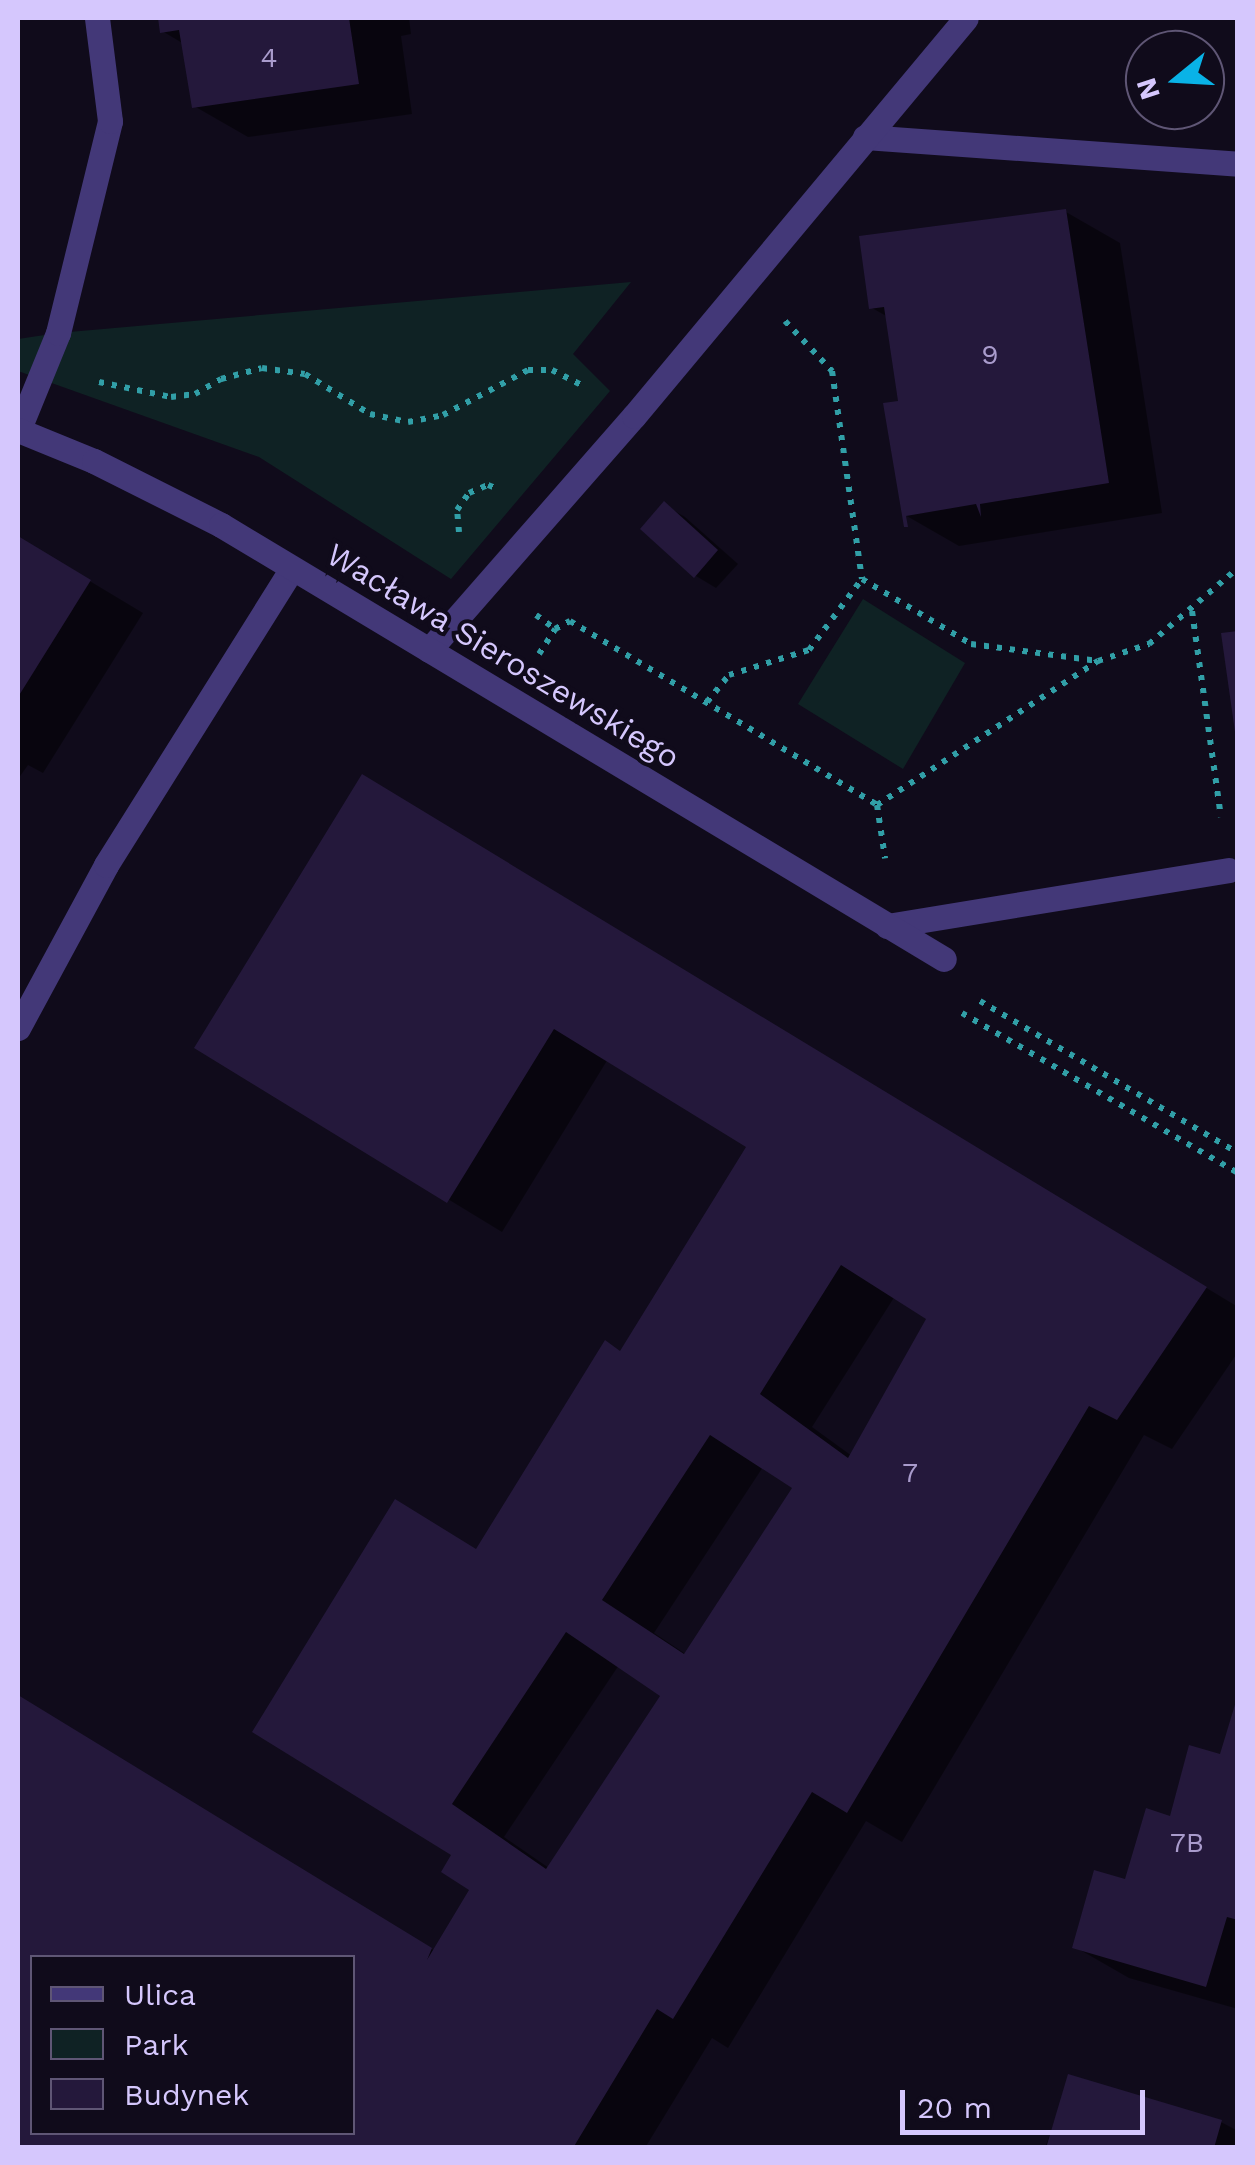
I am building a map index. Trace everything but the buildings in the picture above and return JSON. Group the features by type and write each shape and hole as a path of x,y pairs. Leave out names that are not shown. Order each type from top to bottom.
{"street":[{"path":"18,430 58,333 110,121 97,18"},
{"path":"430,650 493,581 966,18"},
{"path":"865,136 1238,164"},
{"name":"Wacława Sieroszewskiego","path":"18,430 142,485 292,568 888,926 946,971"},
{"path":"18,1028 106,866 292,568"},
{"path":"888,926 1228,870"}],"path":[{"path":"707,702 728,675 809,650 862,580 832,370 745,279"},
{"path":"36,392 66,402 98,382 171,397 196,394 221,379 262,368 305,374 370,414 408,422 444,415 528,370 552,370 598,393"},
{"path":"512,494 488,485 469,493 457,510 457,528 466,544 460,554 554,629 570,620 877,805 890,888 922,919"},
{"path":"877,805 1098,661 1149,644 1238,568"},
{"path":"862,580 971,644 1098,661"},
{"path":"1192,610 1228,870"},
{"path":"1238,1153 946,971 939,1000 1238,1172"}],"green space":[{"path":"631,282 573,354 610,391 451,579 259,457 18,371 18,339 58,333"},
{"path":"863,599 965,663 903,769 798,704"}]}
